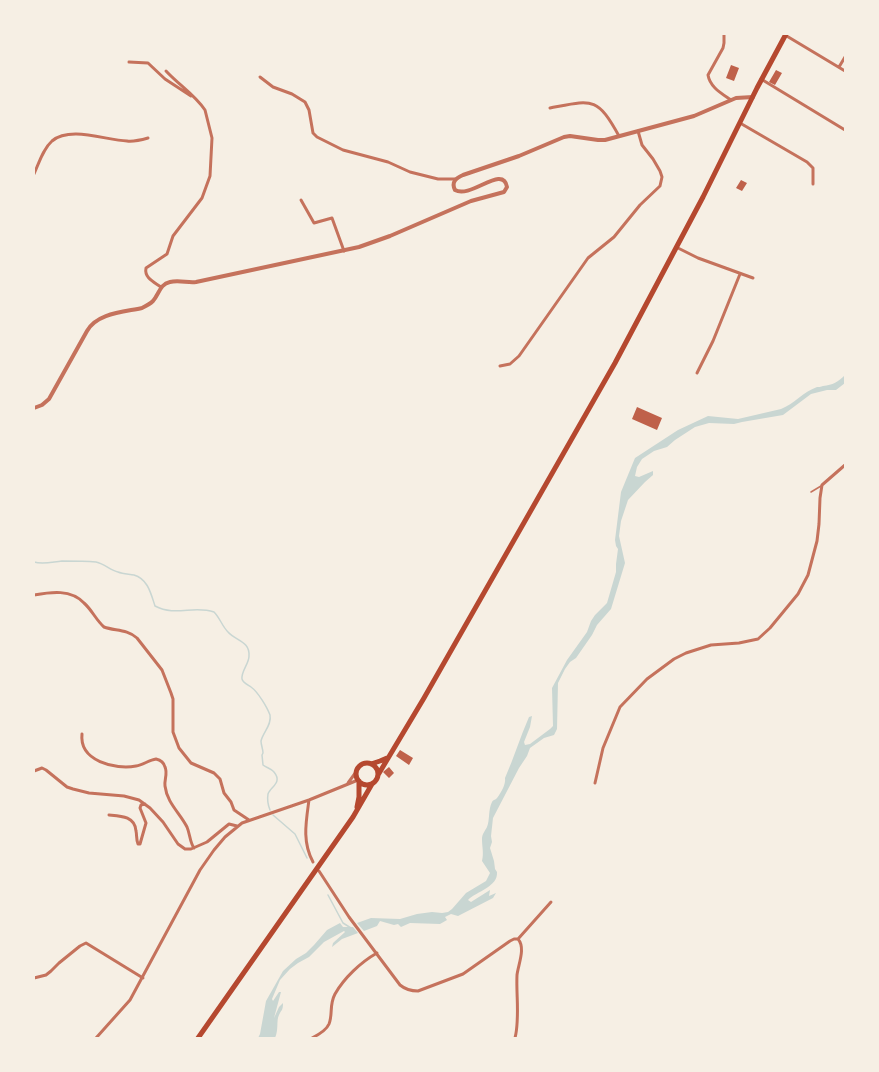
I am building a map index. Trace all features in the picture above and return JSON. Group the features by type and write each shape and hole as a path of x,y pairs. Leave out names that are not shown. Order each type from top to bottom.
{"main road":[{"path":"198,1038 353,817 372,784 377,780 378,775 424,698 598,394 676,247 785,35"},
{"path":"353,817 359,797 356,772 361,765 371,764 388,758"},
{"path":"371,764 377,769 378,775"},
{"path":"358,781 365,785 372,784"}],"street":[{"path":"724,34 723,48 708,75 709,80 715,88 730,100"},
{"path":"785,35 845,71"},
{"path":"839,67 845,57"},
{"path":"129,62 148,63 165,78 197,101"},
{"path":"161,287 146,276 146,268 167,254 173,236 202,198 210,176 212,138 204,110 197,101 166,72"},
{"path":"260,77 273,87 292,94 305,102 309,110 313,133 317,137 344,150 388,162 410,172 438,179 455,179 519,156 564,137 578,137 598,140 619,136 694,116 736,98 753,97"},
{"path":"762,80 845,130"},
{"path":"550,108 580,102 588,102 593,104 599,107 606,114 619,136"},
{"path":"740,123 807,162 813,168 813,184"},
{"path":"500,366 510,364 519,356 588,258 614,237 640,205 660,186 662,177 660,171 642,145 638,131"},
{"path":"34,174 46,148 51,142 64,135 84,135 127,142 148,138"},
{"path":"34,408 42,405 50,399 86,331 93,322 98,318 142,308 148,305 155,298 161,287 170,282 196,282 344,251 374,242 471,201 504,192 507,187 505,182 500,179 496,179 468,191 460,192 454,188 455,179"},
{"path":"301,200 314,223 332,218 344,251"},
{"path":"676,247 698,258 752,278"},
{"path":"697,373 740,274"},
{"path":"595,783 603,748 615,717 620,707 632,694 662,668 674,659 686,653 711,645 750,641 758,638 770,628 798,594 808,575 817,541 822,485 845,465"},
{"path":"34,595 59,592 71,594 85,603 104,627 133,634 137,638 162,670 171,693 173,700 172,732 179,748 191,763 214,773 220,779 224,793 231,802 234,810 250,820"},
{"path":"82,734 82,740 88,754 106,765 134,767 156,759 163,763 166,770 165,787 170,803 184,822 194,848"},
{"path":"34,771 42,768 67,787 80,792 124,796 145,804 163,822 181,847 188,850 206,842 229,824 237,826"},
{"path":"347,785 356,772"},
{"path":"96,1038 124,1008 135,992 207,859 222,840 237,826 250,820 309,800 358,781"},
{"path":"309,800 305,833 308,849 313,862"},
{"path":"109,815 132,820 136,828 136,840 138,844 140,844 146,823 140,808 141,805 145,804"},
{"path":"319,872 349,917 400,985 408,990 418,991 463,974 510,941 518,939 551,902"},
{"path":"515,1038 517,1029 517,974 522,947 521,942 518,939"},
{"path":"34,978 46,975 80,946 86,943 143,978"},
{"path":"312,1038 322,1032 329,1024 331,1004 340,987 361,963 377,953"}],"lane":[{"path":"811,492 822,485"}],"shaded area":[{"path":"845,375 845,383 836,390 827,390 811,394 783,415 734,424 709,423 695,427 667,447 654,451 642,459 637,467 635,476 639,477 653,471 653,475 628,500 621,521 619,536 625,563 611,609 597,625 576,658 570,662 558,683 557,729 554,735 544,738 530,748 493,818 491,836 492,842 490,848 497,872 496,877 491,885 468,900 471,902 490,890 489,896 496,893 493,898 458,916 451,914 445,917 447,920 440,924 410,923 401,927 398,924 394,925 380,921 377,926 364,931 357,923 371,918 400,919 417,914 448,912 466,893 486,881 490,873 482,861 482,837 488,824 492,802 497,798 503,788 505,778 529,717 532,716 530,727 524,742 525,745 530,744 553,726 552,688 567,660 587,632 591,621 607,603 616,572 618,549 615,540 621,492 635,458 678,430 708,416 738,419 781,409 812,389 833,384"},
{"path":"340,923 343,927 353,927 358,933 342,939 332,947 333,943 345,932 344,931 324,942 309,957 290,969 280,980 272,999 273,1001 279,992 281,992 274,1018 279,1007 283,1003 283,1007 278,1017 275,1038 258,1038 266,1001 283,971 296,959 306,953 327,930"}],"building":[{"path":"731,65 739,68 734,81 726,78"},
{"path":"776,70 782,73 775,85 769,82"},
{"path":"741,180 747,183 742,191 736,188"},
{"path":"637,407 662,418 657,430 632,419"},
{"path":"400,750 413,758 409,765 396,756"},
{"path":"389,767 394,773 389,778 383,772"}],"waterway":[{"path":"34,562 96,562 115,571 134,575 146,583 155,606 170,611 206,610 214,612 228,632 245,644 249,651 249,656 242,679 244,683 254,689 265,704 270,715 269,725 261,741 263,765 273,771 277,779 277,782 268,794 270,810"},
{"path":"273,815 295,834 307,858"},
{"path":"328,895 343,923 351,928"}]}
